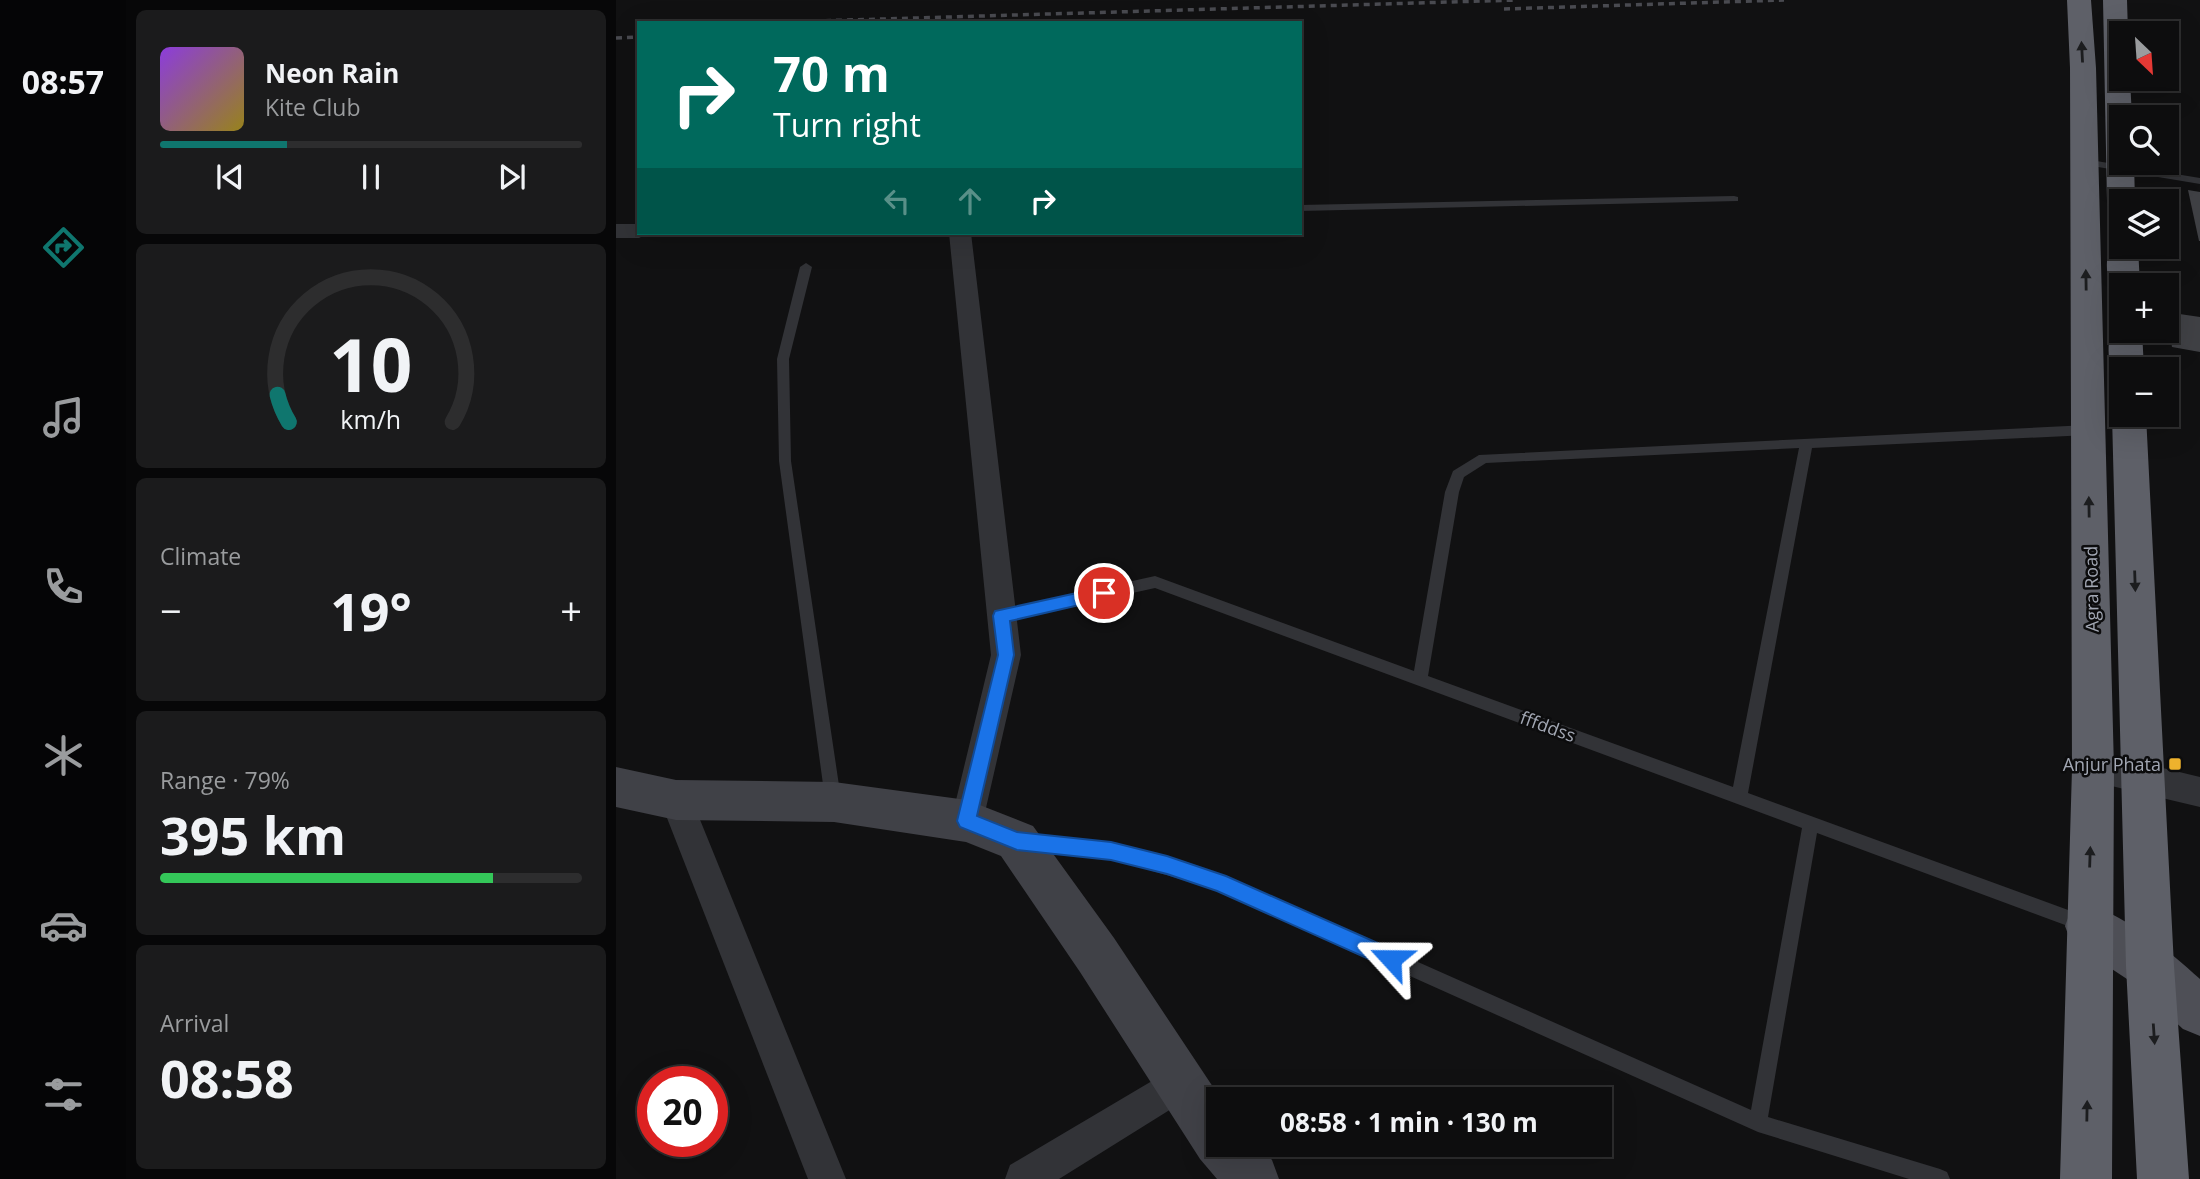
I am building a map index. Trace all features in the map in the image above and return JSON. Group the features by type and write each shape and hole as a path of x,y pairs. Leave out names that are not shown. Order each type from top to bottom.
{"highway":[{"name":"Agra Road","path":"2079,0 2093,769 2088,926 2086,1179"},
{"path":"2115,0 2118,105"},
{"path":"2129,427 2150,966 2163,1179"}],"main road":[{"path":"2088,926 2150,966 2200,1012"}],"street":[{"path":"616,231 637,231"},
{"path":"960,235 1006,655 967,821"},
{"path":"2093,769 2142,777 2200,792"},
{"path":"616,787 676,800 834,802 967,821 1017,841 1097,955 1206,1123"},
{"path":"676,800 827,1179"},
{"path":"1024,1179 1179,1083"},
{"path":"1233,1157 1253,1179"}],"lane":[{"path":"2084,162 2109,165"},
{"path":"2166,175 2200,181"},
{"path":"1302,208 1734,199"},
{"path":"806,267 783,359 785,461 834,802"},
{"path":"1420,679 1458,474 1483,458 2088,430"},
{"path":"1739,797 1806,443"},
{"name":"fffddss","path":"1001,616 1156,582 2088,926"},
{"path":"1758,1123 1811,823"},
{"path":"1017,841 1111,851 1220,882 1758,1123 1940,1179"}],"building":[{"path":"2188,190 2200,192 2200,241 2199,241"},
{"path":"2179,314 2200,317 2200,352 2172,347 2171,343 2179,343"}],"railway":[{"path":"815,21 1517,0"},
{"path":"1504,9 1784,0"},
{"path":"616,38 637,37"}],"place":[{"name":"Anjur Phata","path":"2175,764"}],"route":[{"path":"1104,593 1001,616 1006,655 967,821 1017,841 1111,851 1220,882 1391,959"}]}
